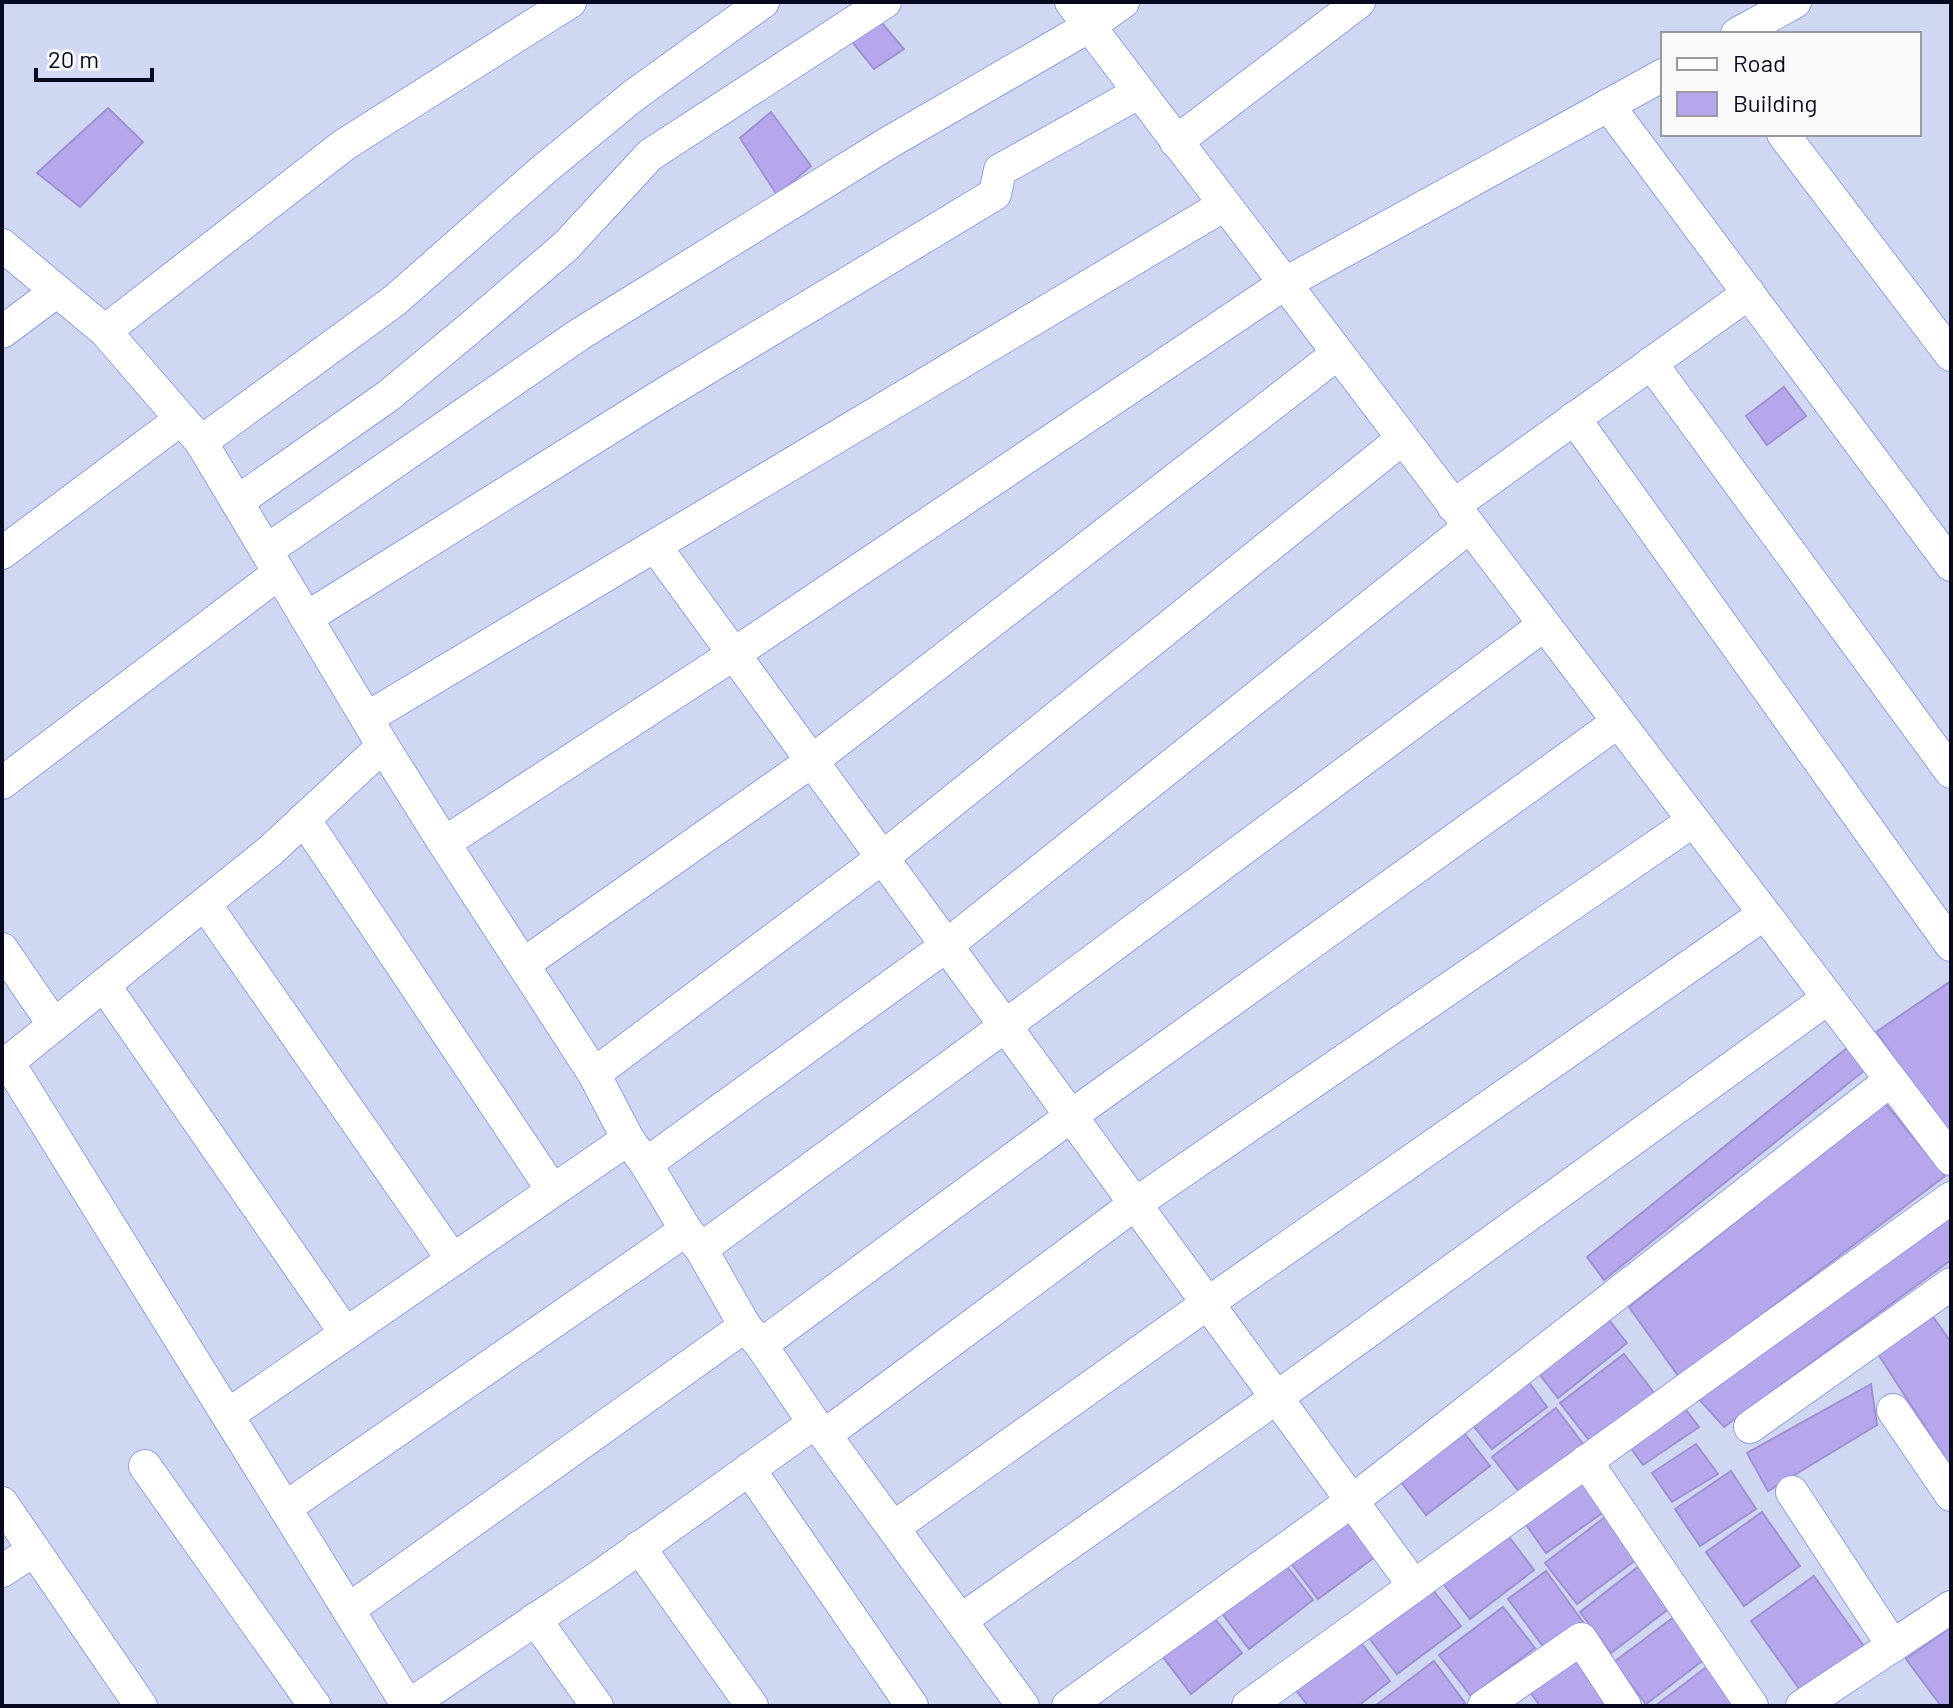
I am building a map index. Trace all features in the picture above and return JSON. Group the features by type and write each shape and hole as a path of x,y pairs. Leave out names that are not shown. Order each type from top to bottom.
{"street":[{"path":"105,331 344,145 570,2"},
{"path":"2,553 394,301 633,96 763,2"},
{"path":"237,502 388,396 470,328 566,246 650,155 885,2"},
{"path":"2,783 273,562 580,334 888,143 1079,14 1123,2"},
{"path":"1176,142 1359,2"},
{"path":"1741,32 1795,2"},
{"path":"1079,14 1951,1159"},
{"path":"444,843 734,654 1284,284 1661,76"},
{"path":"306,618 659,397 995,194 1000,170 1138,93"},
{"path":"1608,105 1951,565"},
{"path":"1785,136 1951,355"},
{"path":"367,718 1224,205"},
{"path":"2,245 105,331 191,430 383,746 594,1074 637,1152 753,1335 1023,1706"},
{"path":"2,332 57,291"},
{"path":"228,1415 553,1191 637,1152 946,946 1574,418 1749,293"},
{"path":"524,964 812,761 1337,354"},
{"path":"1651,363 1951,772"},
{"path":"1574,418 1951,945"},
{"path":"594,1074 882,858 1402,439"},
{"path":"655,546 1414,1586"},
{"path":"285,1508 693,1239 1005,1026 1544,625"},
{"path":"348,1610 1071,1116 1618,722"},
{"path":"383,746 270,851 5,1064 408,1706 436,1698 535,1619 749,1469 820,1429 1135,1204 1693,821"},
{"path":"304,819 553,1191"},
{"path":"205,904 453,1260"},
{"path":"893,1528 1208,1303 1764,914"},
{"path":"2,949 54,1025"},
{"path":"104,985 346,1334"},
{"path":"961,1620 1276,1398 1828,998"},
{"path":"1068,1706 1352,1501 1891,1080"},
{"path":"1248,1706 1951,1198"},
{"path":"1750,1427 1946,1297"},
{"path":"1893,1410 1951,1495"},
{"path":"1586,1461 1752,1706"},
{"path":"145,1466 315,1706"},
{"path":"749,1469 912,1706"},
{"path":"1792,1492 1893,1646"},
{"path":"2,1503 141,1706"},
{"path":"639,1547 752,1706"},
{"path":"2,1571 34,1550"},
{"path":"1802,1706 1951,1607"},
{"path":"535,1619 597,1706"},
{"path":"1484,1706 1581,1639 1625,1706"}],"building":[{"path":"875,15 904,49 874,69 848,37"},
{"path":"108,108 143,142 80,207 37,173"},
{"path":"771,112 811,166 777,195 740,138"},
{"path":"1784,387 1806,416 1767,445 1746,416"},
{"path":"1951,981 1951,1135 1876,1032"},
{"path":"1847,1048 1876,1061 1604,1280 1587,1257"},
{"path":"1885,1103 1945,1176 1679,1377 1629,1307"},
{"path":"1951,1215 1951,1260 1724,1427 1696,1396"},
{"path":"1603,1312 1627,1343 1558,1398 1533,1366"},
{"path":"1933,1317 1951,1342 1951,1467 1878,1354"},
{"path":"1624,1354 1656,1395 1592,1444 1560,1403"},
{"path":"1522,1373 1547,1407 1492,1449 1464,1414"},
{"path":"1871,1384 1877,1425 1768,1491 1747,1453"},
{"path":"1680,1402 1699,1427 1643,1465 1625,1440"},
{"path":"1556,1408 1587,1449 1524,1498 1492,1457"},
{"path":"1458,1425 1490,1466 1426,1515 1395,1474"},
{"path":"1696,1444 1718,1474 1672,1502 1652,1473"},
{"path":"1731,1471 1756,1509 1700,1546 1675,1509"},
{"path":"1580,1478 1605,1511 1546,1553 1522,1519"},
{"path":"1351,1509 1383,1551 1318,1599 1287,1558"},
{"path":"1762,1512 1800,1566 1744,1606 1706,1552"},
{"path":"1609,1514 1641,1556 1577,1604 1545,1563"},
{"path":"1503,1529 1534,1570 1470,1619 1439,1578"},
{"path":"1282,1560 1313,1600 1249,1649 1218,1608"},
{"path":"1643,1563 1675,1604 1611,1653 1580,1612"},
{"path":"1546,1571 1583,1622 1545,1649 1508,1599"},
{"path":"1814,1576 1866,1649 1803,1694 1751,1621"},
{"path":"1429,1585 1461,1626 1397,1674 1365,1633"},
{"path":"1503,1607 1535,1648 1471,1696 1439,1655"},
{"path":"1678,1614 1710,1655 1646,1704 1614,1662"},
{"path":"1212,1615 1242,1653 1191,1694 1160,1653"},
{"path":"1951,1627 1951,1706 1941,1706 1906,1659"},
{"path":"1359,1640 1390,1681 1358,1706 1308,1706 1295,1689"},
{"path":"1578,1649 1616,1706 1540,1706 1526,1686"},
{"path":"1434,1661 1465,1703 1460,1706 1375,1706"},
{"path":"1708,1666 1739,1706 1655,1706"}]}
